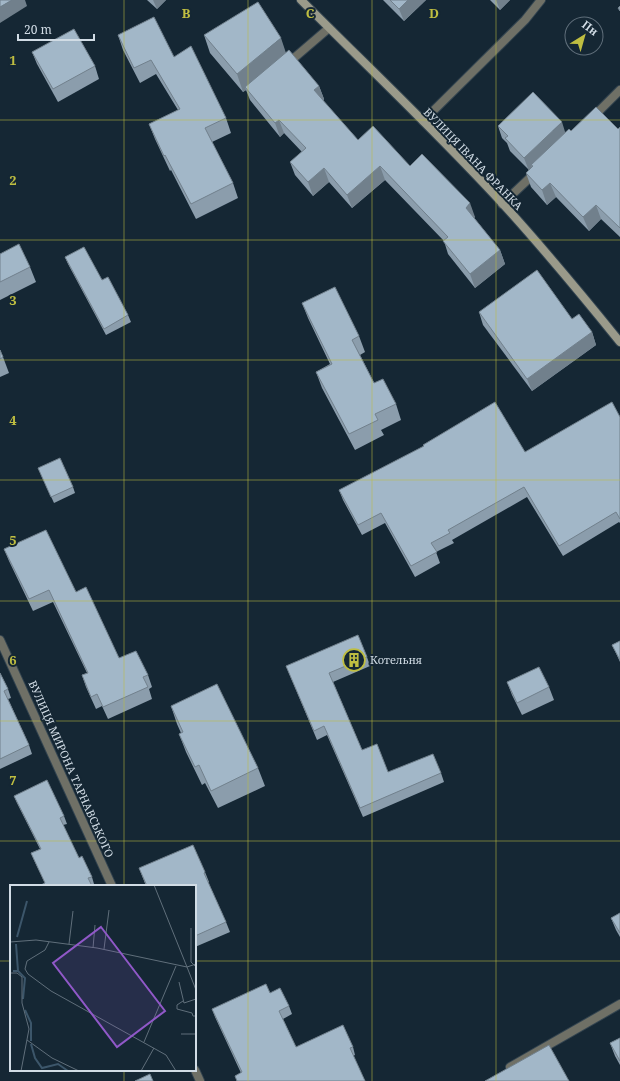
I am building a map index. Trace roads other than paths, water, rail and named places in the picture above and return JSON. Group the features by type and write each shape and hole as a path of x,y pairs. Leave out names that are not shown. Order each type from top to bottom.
{"main road":[{"name":"ВУЛИЦЯ ІВАНА ФРАНКА","path":"300,0 423,121 502,204 561,270 620,342"}],"street":[{"path":"423,121 525,20 541,0"},
{"path":"282,67 329,28"},
{"path":"588,122 620,90"},
{"path":"502,204 542,165"},
{"name":"ВУЛИЦЯ МИРОНА ТАРНАВСЬКОГО","path":"0,640 112,885"},
{"path":"506,1069 620,1004"},
{"path":"195,1071 200,1081"}],"place":[{"name":"Котельня","path":"354,660"}]}
